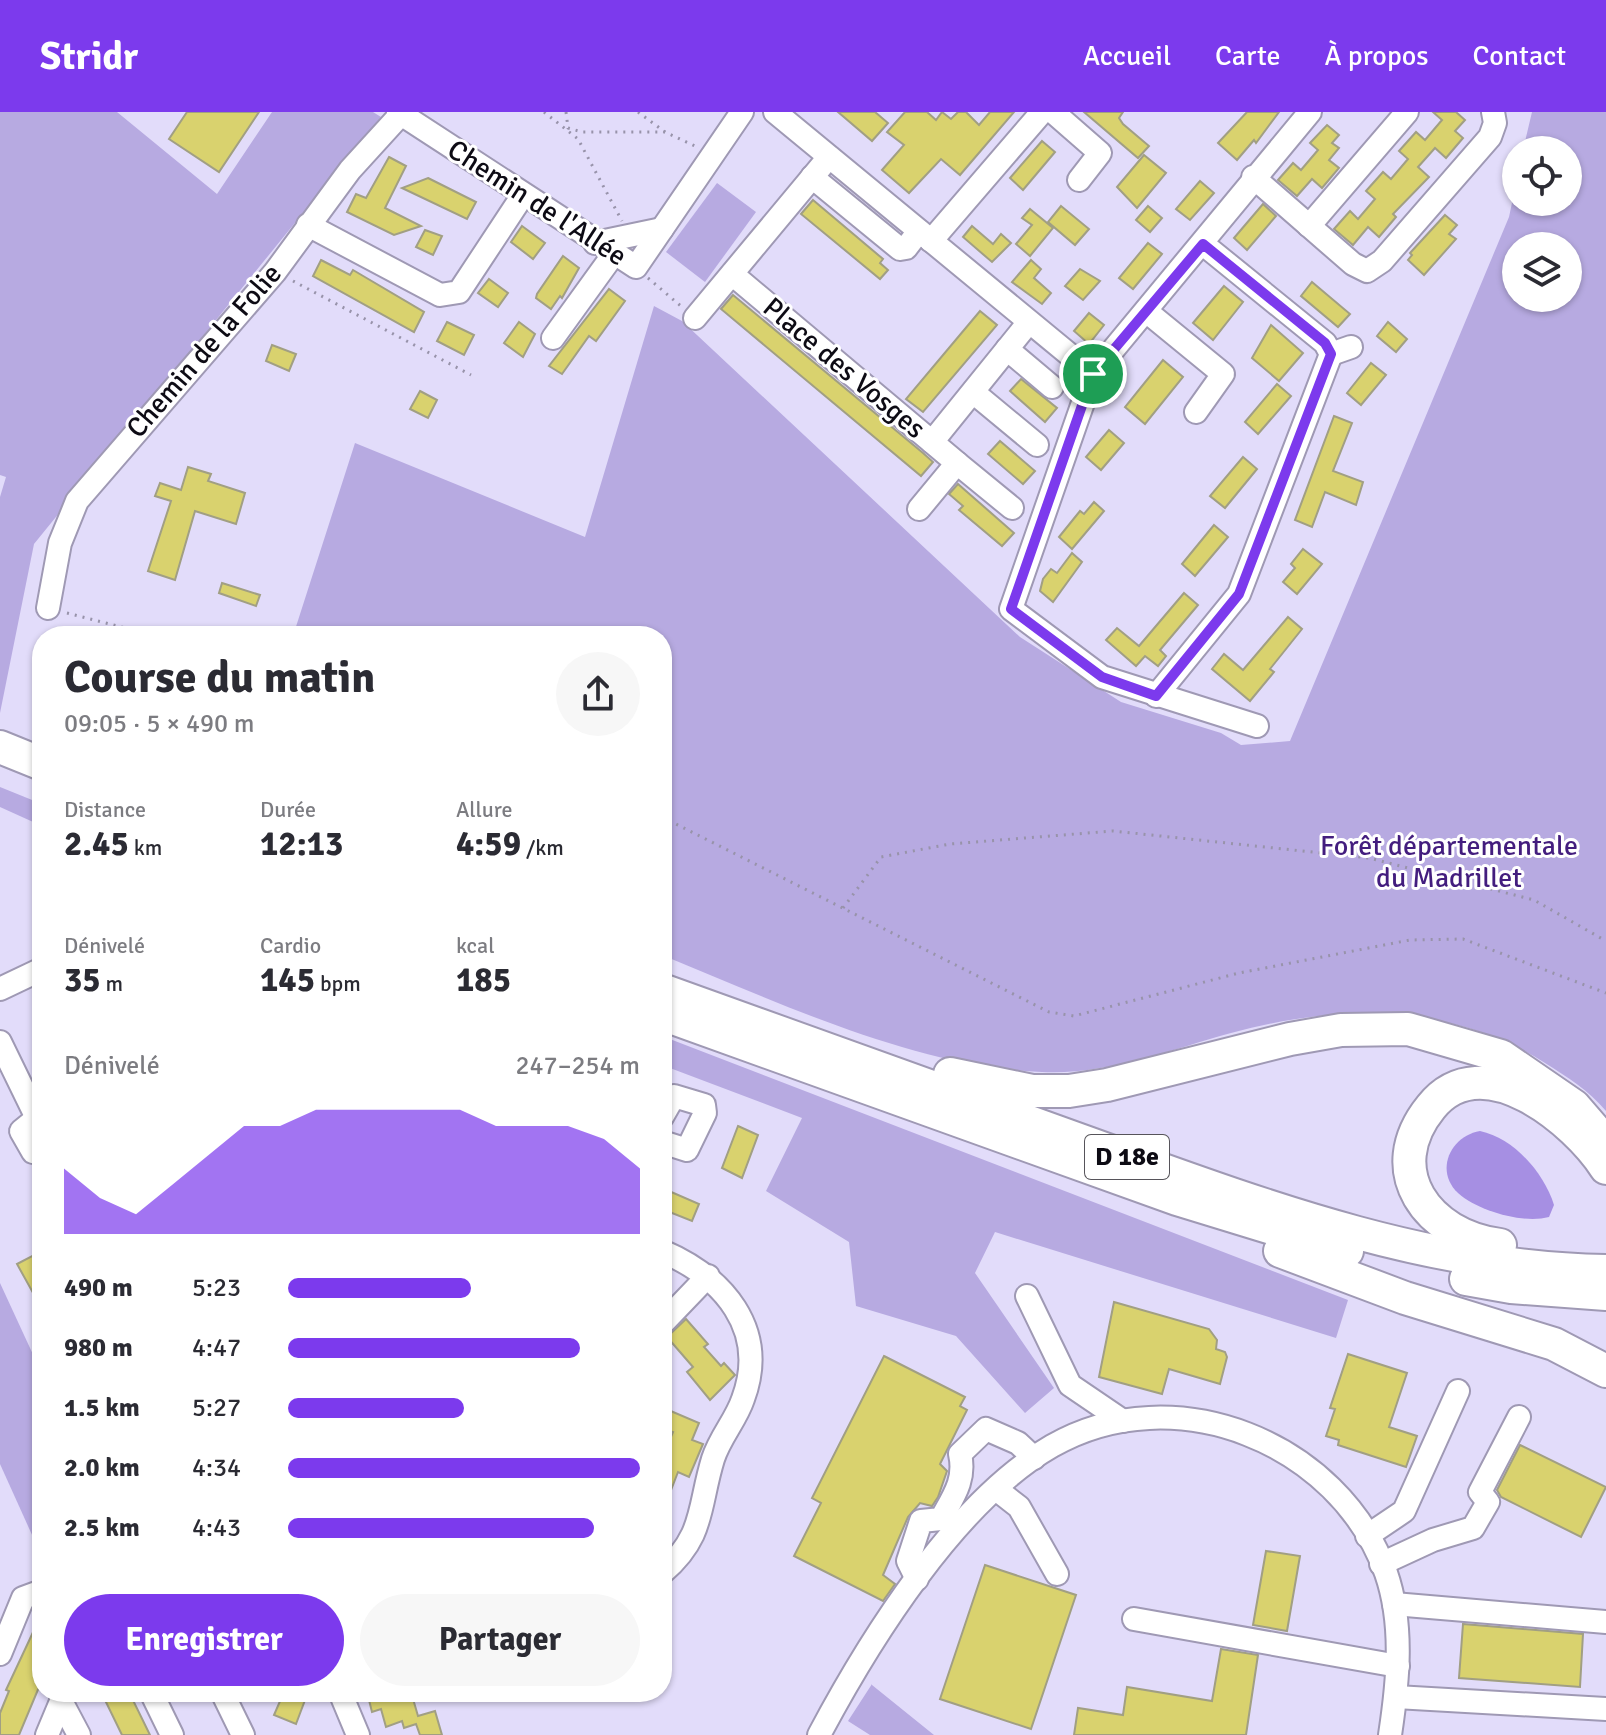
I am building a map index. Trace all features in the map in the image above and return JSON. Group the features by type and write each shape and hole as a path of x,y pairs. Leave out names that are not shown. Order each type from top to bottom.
{"highway":[{"path":"0,747 32,760"},
{"path":"0,770 32,782"},
{"name":"D 18e","path":"672,994 1214,1188 1375,1236 1489,1262 1606,1271"},
{"name":"D 18e","path":"672,1018 1177,1199 1356,1254 1511,1287 1606,1294"},
{"path":"785,1034 831,1036 982,1083 1032,1091 1069,1091 1107,1085 1290,1039 1341,1030 1408,1029 1501,1056 1574,1106 1606,1143"},
{"path":"1606,1168 1564,1120 1546,1106 1509,1087 1483,1085 1460,1086 1431,1106 1414,1136 1410,1153 1412,1180 1423,1205 1439,1221 1461,1234 1491,1244 1606,1263"},
{"path":"1177,1199 1217,1226 1405,1298 1554,1344 1606,1371"}],"street":[{"path":"636,267 742,112"},
{"path":"775,112 1093,374"},
{"path":"812,177 900,249 906,248 925,236 1042,112"},
{"path":"1053,112 1100,153 1079,180"},
{"path":"1257,726 1102,677 1011,609 1093,374 1203,244 1253,177 1310,112"},
{"path":"1309,226 1407,112"},
{"path":"1253,177 1360,268 1373,268 1490,137 1495,123 1493,112"},
{"name":"Chemin de l'Allée","path":"399,113 636,267"},
{"name":"Chemin de la Folie","path":"48,608 60,543 77,501 275,272 350,170 399,113"},
{"path":"695,318 829,157"},
{"path":"308,225 440,295 459,292 523,195"},
{"path":"553,338 604,249 628,236 662,229"},
{"path":"1156,696 1239,594 1341,350 1325,343 1203,244"},
{"name":"Place des Vosges","path":"732,274 1012,508"},
{"path":"1146,311 1223,374 1196,412"},
{"path":"932,442 1029,322"},
{"path":"1007,349 1052,387"},
{"path":"973,392 1037,445"},
{"path":"919,509 957,463"},
{"path":"0,989 32,974"},
{"path":"0,1042 32,1102"},
{"path":"672,1100 674,1096 704,1105 705,1113 687,1150 672,1145"},
{"path":"32,1121 21,1131 32,1150"},
{"path":"672,1255 708,1276 743,1321 752,1351 749,1382 742,1404 720,1441 696,1532 682,1556 672,1564"},
{"path":"672,1314 708,1276"},
{"path":"1027,1296 1070,1385 1123,1421"},
{"path":"1367,1536 1404,1511 1458,1391"},
{"path":"1381,1564 1433,1540 1473,1528 1488,1502 1480,1492 1519,1417"},
{"path":"819,1735 871,1645 917,1579 996,1489 1034,1458 1099,1425 1189,1418 1230,1426 1303,1464 1335,1491 1367,1536 1381,1564 1394,1604 1398,1666 1390,1735"},
{"path":"917,1579 908,1561 921,1521 941,1519 961,1480 964,1470 960,1454 969,1444 986,1429 1018,1443 1034,1458"},
{"path":"996,1489 1019,1507 1057,1574"},
{"path":"0,1654 23,1598 32,1595"},
{"path":"1394,1604 1606,1622"},
{"path":"1134,1619 1398,1666"},
{"path":"1396,1697 1606,1709"},
{"path":"47,1735 61,1702"},
{"path":"65,1702 79,1735"},
{"path":"156,1702 172,1735"},
{"path":"227,1702 243,1735"},
{"path":"344,1702 358,1735"}],"path":[{"path":"544,112 578,139 628,236"},
{"path":"566,112 568,128"},
{"path":"638,112 665,132 713,155"},
{"path":"568,128 582,132 665,132"},
{"path":"636,267 695,318"},
{"path":"275,272 471,375"},
{"path":"48,608 117,626"},
{"path":"672,822 1049,1012 1074,1016 1239,973 1410,940 1463,939 1606,993"},
{"path":"843,908 881,857 950,844 1113,831 1369,858 1534,900 1606,941"}],"green space":[{"path":"0,112 117,112 217,194 272,112 373,112 381,117 34,544 0,713 0,497 6,477 0,475"},
{"name":"Forêt départementale du Madrillet","path":"1532,112 1606,112 1606,1111 1570,1079 1508,1043 1470,1028 1392,1014 1352,1014 1271,1023 1138,1060 1067,1072 994,1068 946,1059 848,1030 672,959 672,626 296,626 355,443 585,537 654,306 682,321 1020,637 1121,702 1221,733 1241,745 1290,741 1502,234 1502,312 1582,312 1582,232 1503,232 1509,217 1582,216 1582,136 1526,136"},
{"path":"717,183 756,212 705,282 666,252"},
{"path":"0,787 32,800 32,821 0,807"},
{"path":"672,1040 1348,1300 1336,1338 995,1232 975,1273 1054,1388 1025,1413 956,1336 856,1306 849,1242 766,1191 802,1118 672,1069"},
{"path":"0,1283 32,1352 32,1535 0,1464"},
{"path":"872,1684 934,1735 870,1735 848,1721"}],"shaded area":[{"path":"1480,1131 1516,1149 1535,1169 1554,1205 1549,1217 1527,1219 1501,1214 1477,1205 1458,1193 1447,1174 1449,1155 1461,1140"}],"building":[{"path":"187,112 259,112 219,172 169,139"},
{"path":"838,112 875,112 888,123 872,141"},
{"path":"905,112 927,112 936,120 942,112 951,119 958,112 966,112 979,125 990,112 1014,112 960,175 941,159 909,193 882,170 904,145 887,132"},
{"path":"1084,112 1123,112 1119,118 1123,124 1149,146 1138,158"},
{"path":"1247,112 1279,112 1256,143 1254,140 1237,160 1218,143"},
{"path":"1433,112 1456,112 1465,120 1455,131 1463,138 1446,158 1435,148 1418,167 1429,177 1393,214 1396,217 1379,237 1368,227 1353,245 1334,229 1350,211 1358,219 1375,199 1366,191 1383,172 1391,179 1408,159 1399,151 1416,132 1425,140 1442,120"},
{"path":"1327,125 1339,135 1332,143 1339,148 1329,160 1339,168 1322,188 1312,179 1297,196 1278,180 1293,163 1301,170 1318,150 1310,143"},
{"path":"1042,141 1055,152 1023,190 1010,178"},
{"path":"1144,155 1166,173 1137,208 1117,187"},
{"path":"389,157 406,166 385,208 421,226 394,235 347,212 356,194 366,198"},
{"path":"428,178 476,202 467,219 402,188"},
{"path":"1200,181 1214,193 1190,220 1176,209"},
{"path":"813,200 883,259 880,263 888,270 880,279 801,214"},
{"path":"1263,204 1276,216 1247,250 1234,238"},
{"path":"1061,206 1089,229 1075,245 1048,222"},
{"path":"1148,206 1162,218 1150,232 1136,220"},
{"path":"1030,209 1053,228 1030,256 1016,244 1032,225 1022,218"},
{"path":"1445,215 1457,225 1449,234 1456,239 1424,275 1408,260 1412,255 1410,253"},
{"path":"522,226 545,243 533,259 511,242"},
{"path":"972,226 993,244 1001,234 1011,243 992,262 963,237"},
{"path":"425,230 442,236 433,255 416,247"},
{"path":"1148,243 1162,254 1133,289 1119,278"},
{"path":"563,256 579,268 562,298 560,296 551,309 536,298"},
{"path":"321,260 350,275 353,270 424,312 414,332 313,276"},
{"path":"1031,260 1041,269 1034,278 1051,293 1042,304 1012,282"},
{"path":"1080,269 1100,281 1083,300 1065,286"},
{"path":"489,279 508,293 498,307 478,293"},
{"path":"1312,282 1350,314 1338,327 1301,296"},
{"path":"1224,286 1243,302 1213,340 1193,323"},
{"path":"609,289 625,301 596,341 589,336 562,374 549,366"},
{"path":"733,295 933,462 921,476 721,309"},
{"path":"980,311 997,325 923,412 906,399"},
{"path":"1089,313 1104,325 1089,344 1074,331"},
{"path":"447,322 474,335 464,355 437,341"},
{"path":"519,322 535,334 523,357 504,343"},
{"path":"1388,322 1407,339 1396,352 1377,336"},
{"path":"1271,325 1303,353 1279,381 1252,358"},
{"path":"272,345 296,354 289,371 266,361"},
{"path":"1163,360 1183,377 1145,424 1125,407"},
{"path":"1371,363 1386,375 1361,405 1347,393"},
{"path":"1021,379 1057,408 1045,422 1010,391"},
{"path":"1277,384 1291,396 1258,434 1245,422"},
{"path":"420,391 437,400 428,418 410,409"},
{"path":"1334,416 1352,423 1333,471 1363,482 1356,505 1325,492 1312,527 1295,520"},
{"path":"1109,430 1124,443 1101,470 1086,457"},
{"path":"1000,441 1035,471 1023,484 988,454"},
{"path":"1243,457 1257,469 1225,508 1210,496"},
{"path":"188,467 211,474 208,481 245,493 236,524 195,511 175,580 148,571 171,501 155,496 160,483 181,490"},
{"path":"958,484 1014,533 1002,546 959,510 963,506 949,494"},
{"path":"1094,502 1104,511 1072,549 1059,537 1080,511 1084,514"},
{"path":"1214,525 1228,537 1195,576 1182,564"},
{"path":"1303,549 1322,564 1297,594 1283,582 1295,568 1291,564"},
{"path":"1072,553 1082,562 1053,602 1040,591 1043,579 1051,569 1057,573"},
{"path":"222,583 260,595 256,606 219,593"},
{"path":"1184,593 1198,605 1160,650 1166,656 1158,666 1145,656 1136,666 1106,640 1117,628 1139,646"},
{"path":"1288,617 1302,629 1270,669 1274,672 1250,701 1212,669 1224,654 1243,670"},
{"path":"738,1126 758,1135 742,1178 722,1168"},
{"path":"672,1192 699,1204 692,1221 672,1213"},
{"path":"32,1256 32,1291 17,1264"},
{"path":"1114,1302 1209,1329 1217,1340 1216,1349 1225,1352 1227,1357 1220,1384 1169,1369 1162,1394 1099,1377"},
{"path":"686,1319 708,1344 704,1347 721,1366 724,1363 735,1375 710,1400 687,1372 693,1367 672,1343 672,1332"},
{"path":"1348,1354 1407,1373 1389,1427 1417,1436 1406,1467 1338,1445 1339,1440 1326,1436 1335,1409 1330,1408"},
{"path":"884,1356 965,1397 960,1406 967,1410 940,1464 947,1471 938,1497 932,1506 920,1503 908,1517 883,1575 895,1584 883,1601 794,1556 821,1503 812,1498"},
{"path":"672,1412 699,1423 692,1440 703,1444 689,1477 678,1472 672,1488 672,1434"},
{"path":"1520,1445 1606,1487 1581,1537 1501,1497 1497,1490"},
{"path":"1266,1551 1300,1556 1287,1631 1253,1625"},
{"path":"985,1565 1076,1595 1031,1729 940,1699"},
{"path":"1463,1624 1583,1634 1580,1687 1459,1678"},
{"path":"32,1634 33,1702 19,1735 0,1735 0,1713 9,1691 6,1690"},
{"path":"1221,1649 1258,1655 1246,1735 1074,1735 1078,1708 1123,1715 1127,1687 1212,1701"},
{"path":"106,1702 134,1702 150,1735 122,1735"},
{"path":"280,1702 304,1702 296,1724 274,1715"},
{"path":"370,1702 414,1702 418,1716 435,1711 442,1735 420,1735 416,1724 404,1728 402,1721 386,1727 381,1709 372,1712"}],"route":[{"path":"1203,244 1325,343 1331,354 1239,594 1156,696 1102,677 1011,609 1093,374 1203,244"}]}
